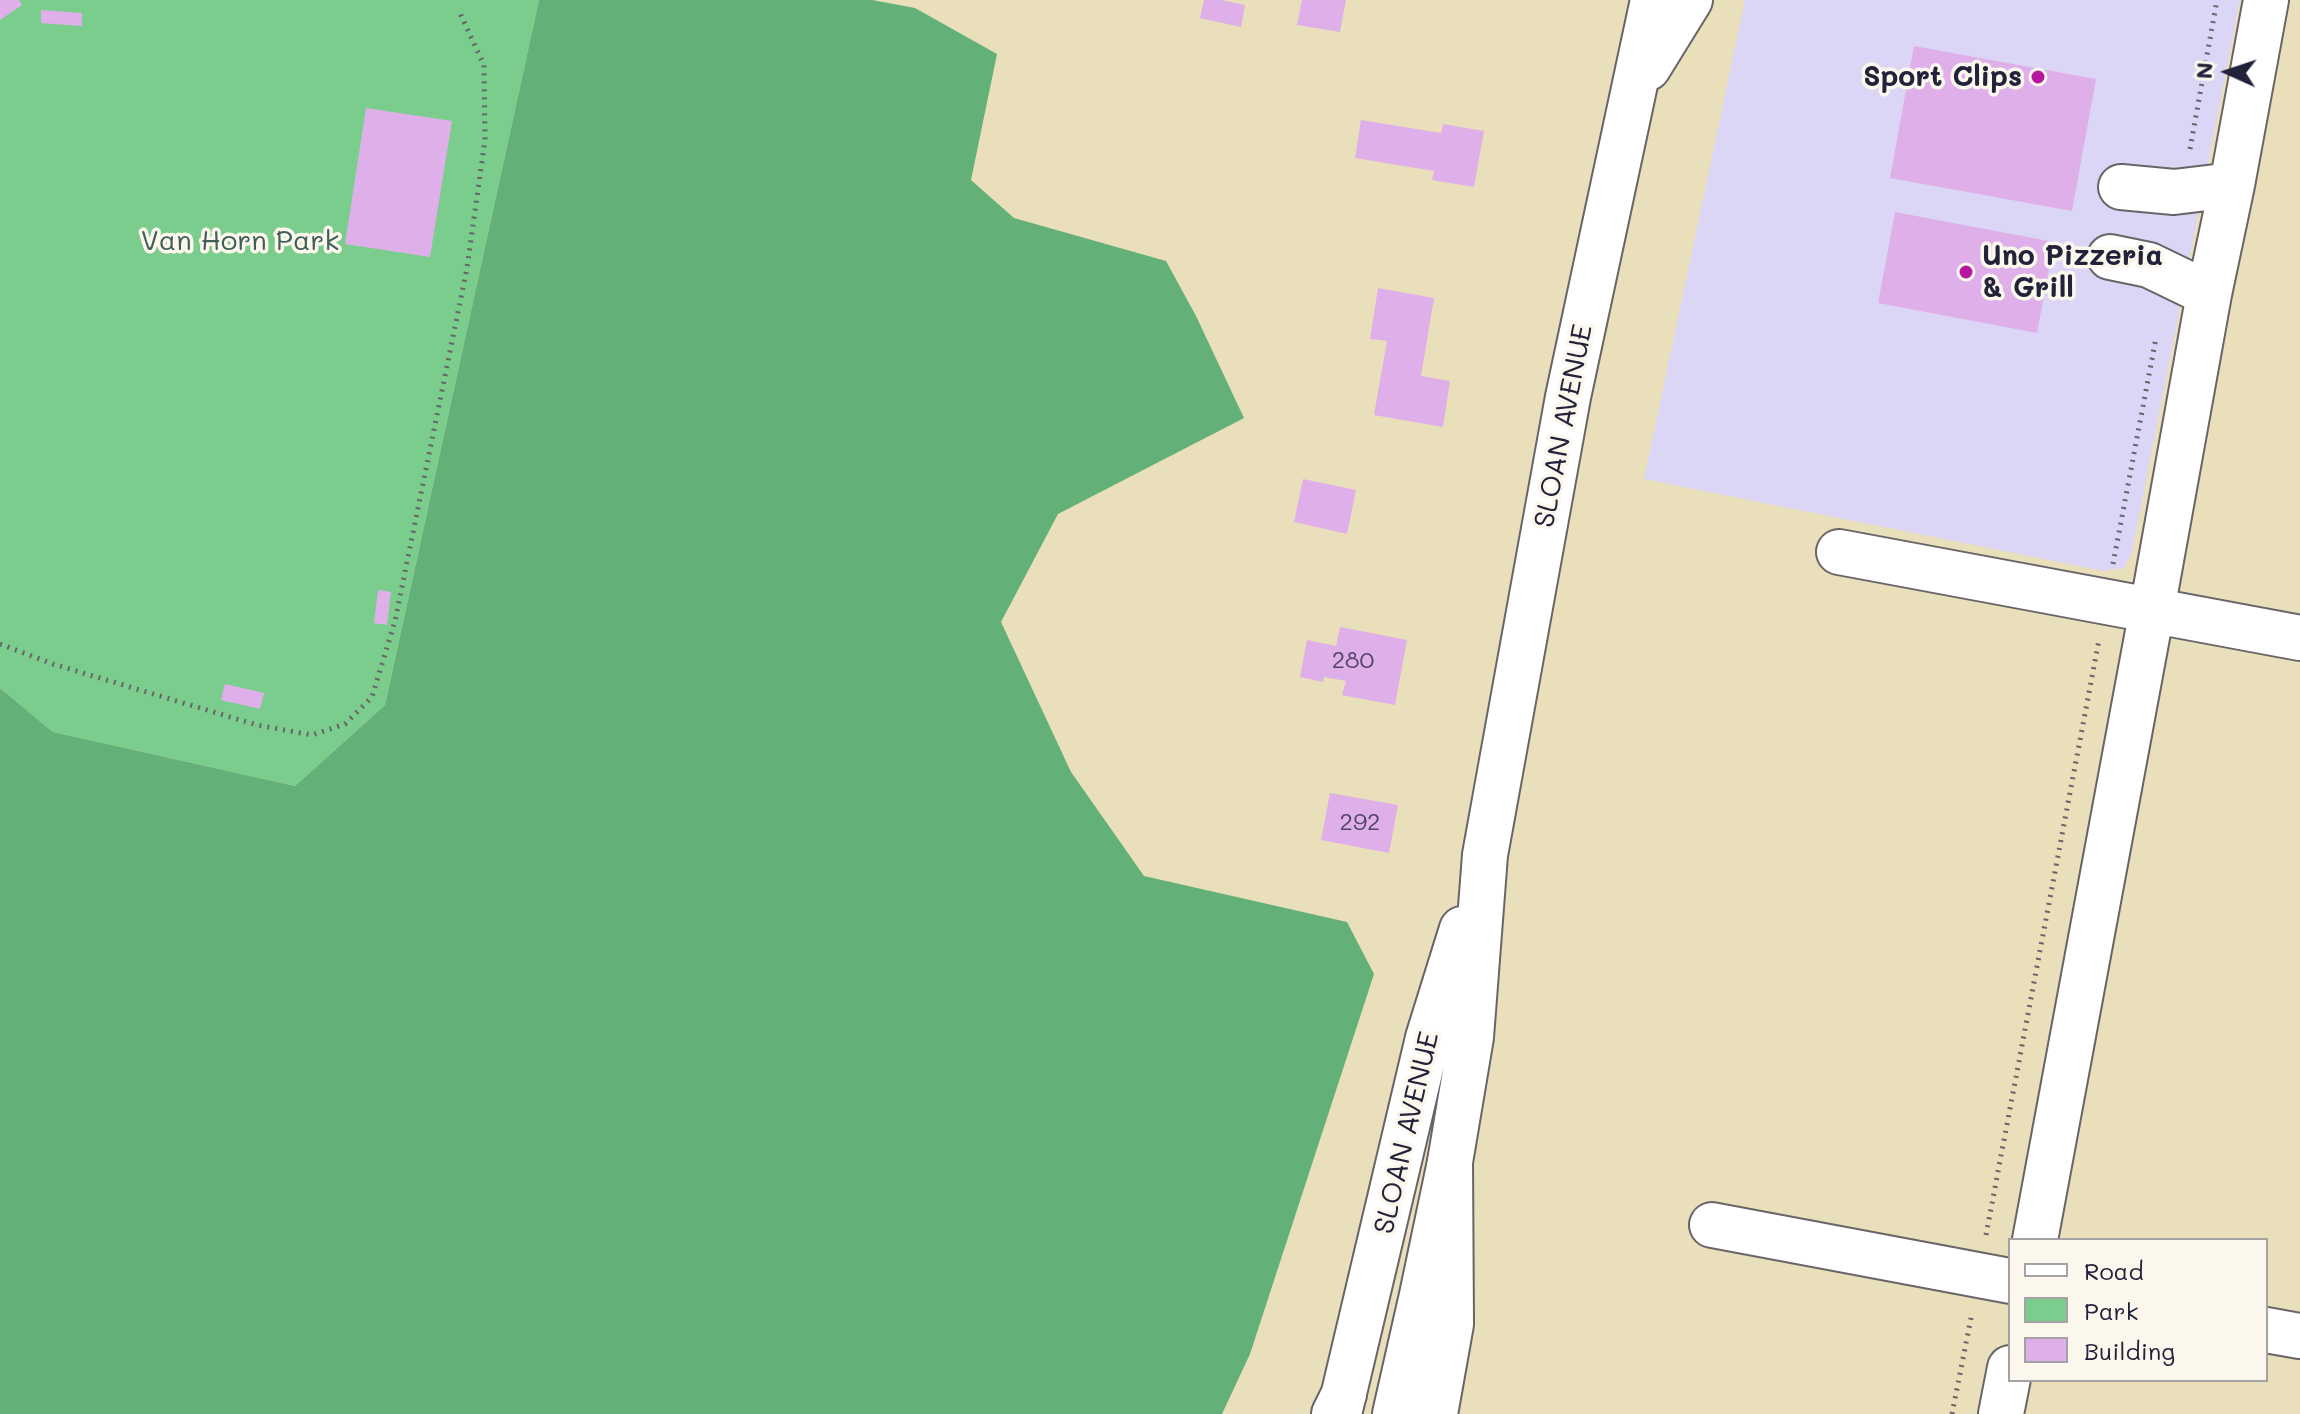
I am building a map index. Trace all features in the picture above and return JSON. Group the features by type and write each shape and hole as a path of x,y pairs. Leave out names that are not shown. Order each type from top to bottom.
{"main road":[{"name":"SLOAN AVENUE","path":"1395,1414 1450,1162 1471,1037 1485,855 1573,370 1653,0"},
{"path":"1632,94 1690,0"},
{"path":"2035,1238 2266,0"},
{"path":"2121,187 2174,192 2232,185"},
{"path":"2110,257 2149,265 2209,294"},
{"path":"1839,552 2300,638"},
{"name":"SLOAN AVENUE","path":"1339,1407 1428,1038 1485,855"},
{"path":"1435,1414 1451,1324 1450,1162"},
{"path":"1712,1225 1997,1265"},
{"path":"2268,1330 2300,1336"},
{"path":"2001,1414 2008,1378"}],"path":[{"path":"2189,156 2217,0"},
{"path":"0,644 53,664 257,725 312,735 345,724 372,697 395,621 461,299 485,140 484,65 459,11"},
{"path":"2112,571 2158,328"},
{"path":"1997,1265 2100,635"},
{"path":"1952,1414 1973,1308"}],"shaded area":[{"path":"1745,0 2240,0 2132,552 2124,568 2104,571 1644,479"}],"green space":[{"name":"Van Horn Park","path":"0,0 539,0 385,705 295,786 53,732 0,688"},
{"path":"539,0 872,0 915,8 997,54 971,180 1014,218 1166,261 1196,316 1244,418 1058,514 1001,622 1071,772 1144,876 1347,922 1374,974 1250,1354 1222,1414 0,1414 0,688 53,732 295,786 385,705"}],"building":[{"path":"0,0 19,0 22,5 0,20"},
{"path":"1204,0 1245,5 1241,27 1200,18"},
{"path":"1302,0 1346,0 1340,32 1297,25"},
{"path":"41,10 82,13 82,26 41,23"},
{"path":"1914,46 2096,79 2072,211 1890,178"},
{"path":"366,108 452,121 430,257 345,244"},
{"path":"1361,120 1441,133 1443,124 1484,131 1474,187 1432,180 1434,171 1355,158"},
{"name":"Uno Pizzeria & Grill","path":"1895,212 2054,242 2037,333 1878,303"},
{"path":"1378,288 1434,298 1421,376 1450,381 1443,427 1374,415 1387,341 1370,339"},
{"path":"1303,479 1356,490 1347,534 1294,522"},
{"path":"378,590 391,592 387,625 374,623"},
{"path":"1340,627 1407,640 1395,705 1342,695 1346,681 1324,677 1323,682 1300,677 1307,640 1336,646"},
{"path":"225,684 264,693 260,709 221,700"},
{"path":"1330,793 1398,805 1389,853 1321,840"}],"place":[{"name":"Sport Clips","path":"2038,77"},
{"name":"Uno Pizzeria & Grill","path":"1966,272"}]}
